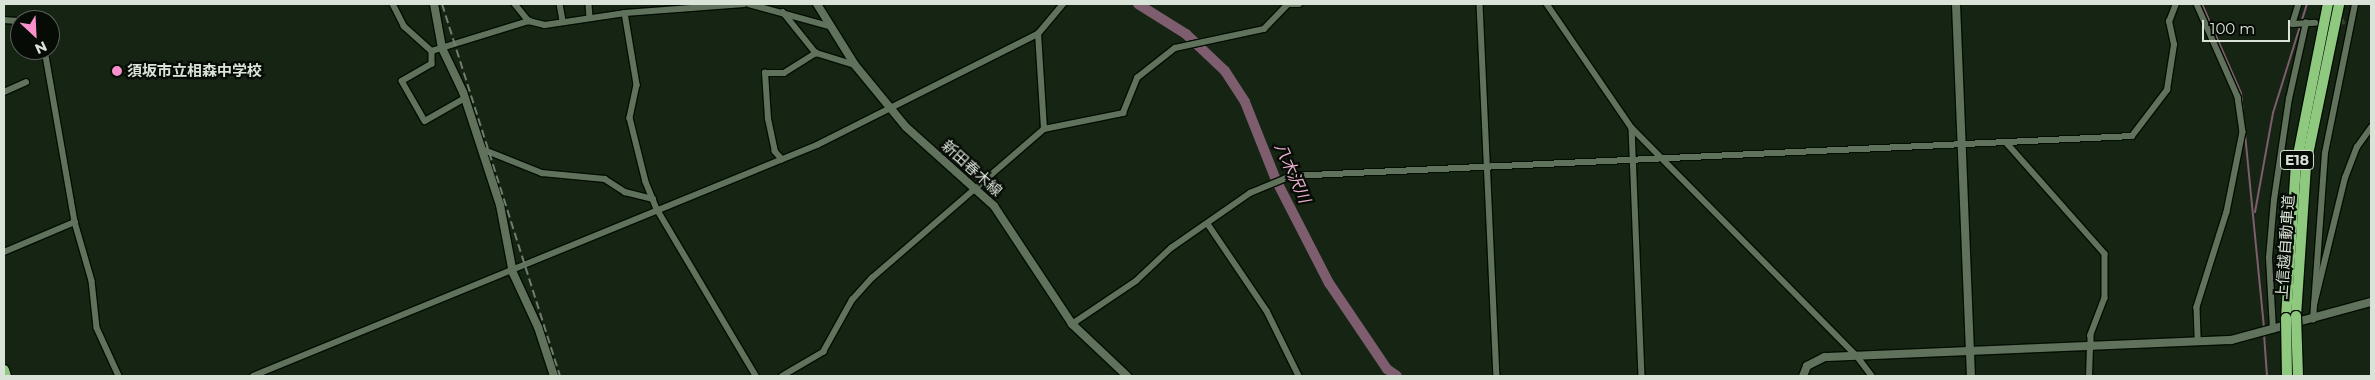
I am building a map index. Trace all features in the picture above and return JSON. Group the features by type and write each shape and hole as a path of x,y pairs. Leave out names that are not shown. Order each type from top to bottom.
{"highway":[{"name":"上信越自動車道","path":"2298,376 2291,317 2296,165 2328,4"},
{"name":"上信越自動車道","path":"2287,376 2306,164 2339,4"},
{"path":"4,370 6,376"}],"street":[{"path":"393,4 404,26 432,51 432,64 402,81 425,121 465,98"},
{"path":"434,4 442,48 465,98 500,205 512,268 538,328 554,376"},
{"path":"515,4 529,21"},
{"path":"560,4 563,21"},
{"path":"589,4 590,17"},
{"path":"432,51 529,21 545,25 625,13 744,4"},
{"path":"749,4 830,26"},
{"name":"新田春木線","path":"817,4 855,65 906,127 977,188 994,206 1072,324 1127,376"},
{"path":"253,376 656,209 782,160 893,110 1038,34 1063,4"},
{"path":"782,376 822,352 852,300 872,278 1044,129 1123,113 1137,78 1175,48 1264,29 1288,4 1299,4"},
{"path":"1480,4 1497,376"},
{"path":"1547,4 1632,128 1857,356 1872,376"},
{"path":"1956,4 1971,376"},
{"path":"1072,324 1136,281 1171,248 1260,186 1291,176 2132,136 2167,90 2174,44 2169,22 2176,4"},
{"path":"2197,4 2238,97 2243,132 2227,212 2197,307 2198,342"},
{"path":"2299,4 2293,24 2315,23"},
{"path":"2313,320 2325,153 2348,21 2355,4"},
{"path":"783,12 816,53 855,65"},
{"path":"625,13 637,85 630,118 656,209 756,376"},
{"path":"2271,330 2269,258 2273,209 2289,99 2306,23"},
{"path":"1038,34 1044,129"},
{"path":"782,160 774,152 768,118 765,73 784,73 816,53"},
{"path":"47,60 75,222 92,281 97,328 118,376"},
{"path":"4,92 26,82"},
{"path":"1632,128 1642,376"},
{"path":"2313,306 2326,266 2343,186 2358,146 2371,128"},
{"path":"2006,142 2106,254 2105,298 2092,334 2089,376"},
{"path":"482,149 542,173 605,179 625,192 653,199"},
{"path":"4,252 75,222"},
{"path":"1208,224 1267,311 1299,376"},
{"path":"1803,376 1807,366 1818,358 2198,342 2271,330 2313,320 2371,302"}],"waterway":[{"name":"八木沢川","path":"1138,4 1186,34 1225,71 1245,102 1276,180 1329,283 1387,369 1397,376"},
{"path":"2202,4 2241,93 2264,329"},
{"path":"2255,212 2273,113 2307,4"},
{"path":"2264,334 2267,376"}],"tunnel":[{"path":"2322,22 2346,21"}],"railway":[{"path":"442,4 560,376"}],"place":[{"name":"須坂市立相森中学校","path":"117,71"}]}
